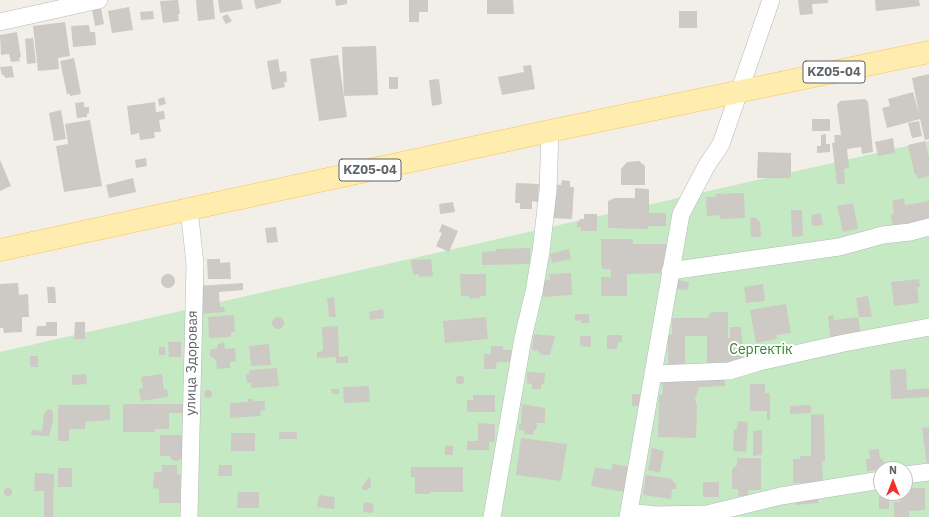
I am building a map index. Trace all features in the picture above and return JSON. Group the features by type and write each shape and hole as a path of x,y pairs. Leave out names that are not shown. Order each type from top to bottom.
{"main road":[{"name":"KZ05-04","path":"0,250 550,131 929,52"}],"street":[{"path":"0,22 99,0"},
{"path":"771,0 721,144 707,165 681,214 628,515 707,514 781,496 873,481"},
{"path":"492,517 523,338 534,292 541,250 548,191 550,131"},
{"name":"улица Здоровая","path":"189,209 195,264 189,517"},
{"path":"670,271 839,247 883,235 910,232 929,227"},
{"path":"654,374 729,371 758,362 844,343 929,327"},
{"path":"913,474 929,472"}],"green space":[{"name":"Сергектік","path":"929,141 929,517 0,517 0,352"}],"building":[{"path":"178,0 180,14 178,14 179,21 163,23 160,1"},
{"path":"196,0 213,0 215,19 198,21"},
{"path":"218,0 241,0 243,9 220,13"},
{"path":"254,0 281,0 281,3 256,9"},
{"path":"335,0 347,0 347,4 336,6"},
{"path":"409,0 428,0 428,12 419,12 419,22 409,22"},
{"path":"487,0 513,0 514,14 487,14"},
{"path":"798,0 828,0 828,3 812,4 813,14 800,15"},
{"path":"875,0 919,0 920,6 876,11"},
{"path":"129,7 133,30 112,33 108,11"},
{"path":"101,8 104,24 95,26 92,9"},
{"path":"153,11 154,19 141,20 140,12"},
{"path":"679,11 697,11 697,28 679,28"},
{"path":"227,14 232,21 226,24 222,17"},
{"path":"65,22 70,56 58,58 59,69 38,71 33,26"},
{"path":"89,25 90,32 95,32 96,45 73,47 71,26"},
{"path":"17,32 21,57 19,58 20,61 11,62 9,54 1,55 0,35"},
{"path":"33,38 36,63 27,64 25,39"},
{"path":"376,46 378,95 344,96 342,47"},
{"path":"338,55 347,117 319,121 310,59"},
{"path":"74,58 81,94 70,96 70,94 67,94 60,61"},
{"path":"278,59 280,72 286,71 287,82 284,82 285,87 272,90 267,61"},
{"path":"531,65 535,89 502,95 498,77 524,72 523,66"},
{"path":"12,66 14,77 5,78 4,75 2,75 0,67"},
{"path":"929,74 929,139 925,140 920,119 887,128 882,108 890,106 888,99 913,92 919,114 912,78"},
{"path":"389,77 398,77 398,89 389,89"},
{"path":"439,79 442,104 432,106 429,80"},
{"path":"164,97 166,104 159,106 158,99"},
{"path":"865,99 868,102 873,152 862,154 861,147 847,149 849,168 844,169 845,184 837,184 832,143 835,142 834,135 841,135 837,105 840,101"},
{"path":"84,102 84,107 89,107 89,113 87,114 87,117 77,118 75,103"},
{"path":"155,102 156,112 164,111 165,119 159,120 161,132 154,132 155,138 140,140 139,133 131,135 127,106"},
{"path":"61,110 66,139 54,141 49,113"},
{"path":"812,119 830,119 830,131 812,131"},
{"path":"90,120 102,186 64,192 56,146 68,144 65,124"},
{"path":"919,121 922,136 912,138 908,123"},
{"path":"826,134 826,144 830,144 830,152 817,153 817,146 821,146 821,135"},
{"path":"893,138 895,153 878,156 875,142"},
{"path":"925,141 929,157 929,176 918,179 917,175 915,175 908,145"},
{"path":"758,152 791,153 791,178 757,178"},
{"path":"146,158 147,166 136,168 135,160"},
{"path":"0,160 11,186 0,191"},
{"path":"639,161 645,166 645,185 621,185 621,169 627,162"},
{"path":"133,178 136,192 109,198 106,185"},
{"path":"562,180 570,181 570,187 574,187 572,219 550,218 553,184 561,185"},
{"path":"516,183 539,184 538,202 532,201 532,209 520,209 520,203 515,203"},
{"path":"635,188 649,189 649,213 666,213 666,226 648,226 648,229 608,228 608,201 615,198 635,198"},
{"path":"744,193 745,218 720,219 720,215 707,216 706,197 716,197 715,194"},
{"path":"904,198 905,205 929,201 929,220 893,228 891,215 894,213 892,201"},
{"path":"453,202 455,212 440,214 439,204"},
{"path":"853,203 858,229 843,232 837,206"},
{"path":"791,210 802,210 803,236 792,237"},
{"path":"821,213 823,225 812,226 811,215"},
{"path":"584,214 597,214 597,231 581,231 581,227 577,227 577,222 579,222 580,219 584,219"},
{"path":"750,218 757,218 757,221 760,221 761,237 751,237"},
{"path":"442,224 458,231 449,252 436,246 442,233 439,232"},
{"path":"276,227 278,242 267,243 265,228"},
{"path":"601,239 633,239 633,244 668,244 668,273 627,274 627,296 601,296 601,277 611,277 611,269 603,269 601,265"},
{"path":"530,248 530,264 482,265 482,252 496,251 496,249"},
{"path":"569,249 571,259 552,263 550,254"},
{"path":"207,259 220,259 220,263 230,262 231,279 208,279"},
{"path":"431,259 433,276 419,277 419,274 413,275 411,260"},
{"path":"571,273 572,295 543,297 542,280 550,280 549,274"},
{"path":"168,274 173,276 175,281 173,286 168,288 163,286 161,281 163,276"},
{"path":"460,274 486,274 486,296 469,299 469,296 461,296"},
{"path":"919,279 920,287 917,287 919,303 894,306 891,282"},
{"path":"678,280 689,282 688,290 677,289"},
{"path":"18,283 19,295 28,294 29,317 22,317 22,332 4,333 3,328 0,328 0,284"},
{"path":"243,283 243,290 219,292 220,307 224,307 225,312 199,314 197,286"},
{"path":"763,284 765,301 746,303 744,287"},
{"path":"47,287 55,287 56,303 48,303"},
{"path":"868,296 872,317 859,317 856,298"},
{"path":"334,297 336,317 329,317 327,298"},
{"path":"786,304 791,333 776,335 777,339 756,343 750,310"},
{"path":"383,309 384,318 370,320 369,312"},
{"path":"728,312 728,338 730,338 730,327 741,327 744,363 707,363 707,336 685,336 685,368 668,368 668,335 672,335 672,318 708,318 710,313"},
{"path":"575,314 589,314 589,323 581,323 581,320 575,321"},
{"path":"234,315 235,332 231,332 231,337 209,338 208,317"},
{"path":"833,315 834,320 858,317 861,336 831,340 828,316"},
{"path":"276,317 280,317 284,323 280,329 276,329 272,325 272,321"},
{"path":"486,317 488,339 445,343 443,321"},
{"path":"46,322 57,322 57,336 36,336 37,326 46,326"},
{"path":"75,322 85,322 85,339 74,339"},
{"path":"338,326 339,357 348,356 348,363 336,363 336,357 317,358 317,352 323,351 322,327"},
{"path":"534,334 555,336 550,355 540,354 538,351 532,350"},
{"path":"607,335 622,335 622,342 618,342 617,349 607,349"},
{"path":"580,336 591,336 591,347 580,346"},
{"path":"168,342 181,342 181,357 169,357"},
{"path":"224,342 225,349 235,348 236,361 230,362 230,368 217,369 216,360 210,356 210,350 217,348 218,344"},
{"path":"269,344 271,365 251,366 249,346"},
{"path":"491,346 503,346 503,350 514,350 514,362 497,362 495,369 484,369 484,354 491,354"},
{"path":"159,347 165,347 165,355 159,355"},
{"path":"30,356 38,356 38,367 30,367"},
{"path":"277,368 279,386 251,388 251,383 247,383 246,374 250,373 249,370"},
{"path":"906,369 907,390 929,388 929,397 891,399 890,370"},
{"path":"527,372 545,373 544,384 541,384 541,389 532,389 532,384 527,383"},
{"path":"86,374 87,384 72,385 72,375"},
{"path":"162,374 164,390 167,389 168,397 141,401 139,389 143,388 141,377"},
{"path":"458,376 462,376 464,380 462,384 458,384 456,382 456,378"},
{"path":"724,377 725,386 699,387 695,399 697,407 696,438 658,437 659,396 663,393 662,379"},
{"path":"750,384 765,384 765,393 770,393 770,420 767,420 767,411 750,411"},
{"path":"369,386 370,402 344,403 343,387"},
{"path":"331,389 339,389 339,394 332,394"},
{"path":"206,390 210,390 212,394 210,398 206,398 204,396 204,392"},
{"path":"632,394 640,394 640,406 632,406"},
{"path":"473,395 495,395 495,412 467,412 467,400 473,400"},
{"path":"248,399 253,399 254,401 265,401 265,410 260,411 261,416 230,418 230,403 248,402"},
{"path":"123,404 183,404 183,413 169,413 169,429 155,429 155,432 123,432"},
{"path":"522,404 545,408 545,423 535,423 537,424 536,430 534,430 533,435 524,434 524,430 519,430 519,424 521,424"},
{"path":"58,405 110,405 110,420 85,422 85,429 69,429 69,441 58,441"},
{"path":"811,405 811,413 790,414 790,406"},
{"path":"49,409 53,411 53,422 49,436 31,435 32,430 42,431 44,413"},
{"path":"824,414 825,461 822,461 823,483 793,483 793,459 800,459 800,456 811,456 811,415"},
{"path":"738,421 748,422 746,452 733,451 734,430 737,429"},
{"path":"478,423 495,424 495,442 489,442 489,450 467,450 467,441 478,441"},
{"path":"929,427 929,466 927,466 922,428"},
{"path":"762,430 762,455 753,456 753,431"},
{"path":"279,432 297,432 297,439 279,439"},
{"path":"231,433 255,433 255,451 231,451"},
{"path":"160,435 182,435 182,459 176,461 172,460 170,456 160,456"},
{"path":"521,438 567,444 561,481 516,475"},
{"path":"445,446 453,446 453,455 445,455"},
{"path":"652,448 664,451 660,473 648,470"},
{"path":"879,449 880,459 883,458 883,461 873,461 873,470 867,471 866,459 870,459 869,450"},
{"path":"737,458 761,458 761,490 748,490 748,496 738,496 738,489 732,489 732,469 737,465"},
{"path":"613,464 630,467 625,492 591,486 595,467 611,470"},
{"path":"162,465 177,465 177,474 181,475 180,503 159,503 159,489 153,488 154,472 162,472"},
{"path":"219,465 232,465 232,476 218,476"},
{"path":"411,467 463,467 463,492 430,492 430,494 415,494 415,477 411,477"},
{"path":"58,468 72,468 72,487 58,487"},
{"path":"35,473 54,474 53,517 44,517 44,491 34,491"},
{"path":"646,475 673,479 673,482 676,484 676,489 672,489 671,499 643,495"},
{"path":"370,477 371,487 367,490 363,490 362,487"},
{"path":"703,482 719,482 719,497 703,497"},
{"path":"6,488 10,488 12,492 10,496 6,496 4,494 4,490"},
{"path":"913,488 925,488 925,510 909,511 909,517 894,517 894,502 913,501"},
{"path":"238,492 259,492 259,508 237,508"},
{"path":"319,495 335,497 334,509 317,507"},
{"path":"818,496 818,503 795,505 795,498"},
{"path":"879,501 889,501 889,509 879,509"},
{"path":"364,502 374,504 373,513 363,512"}]}
